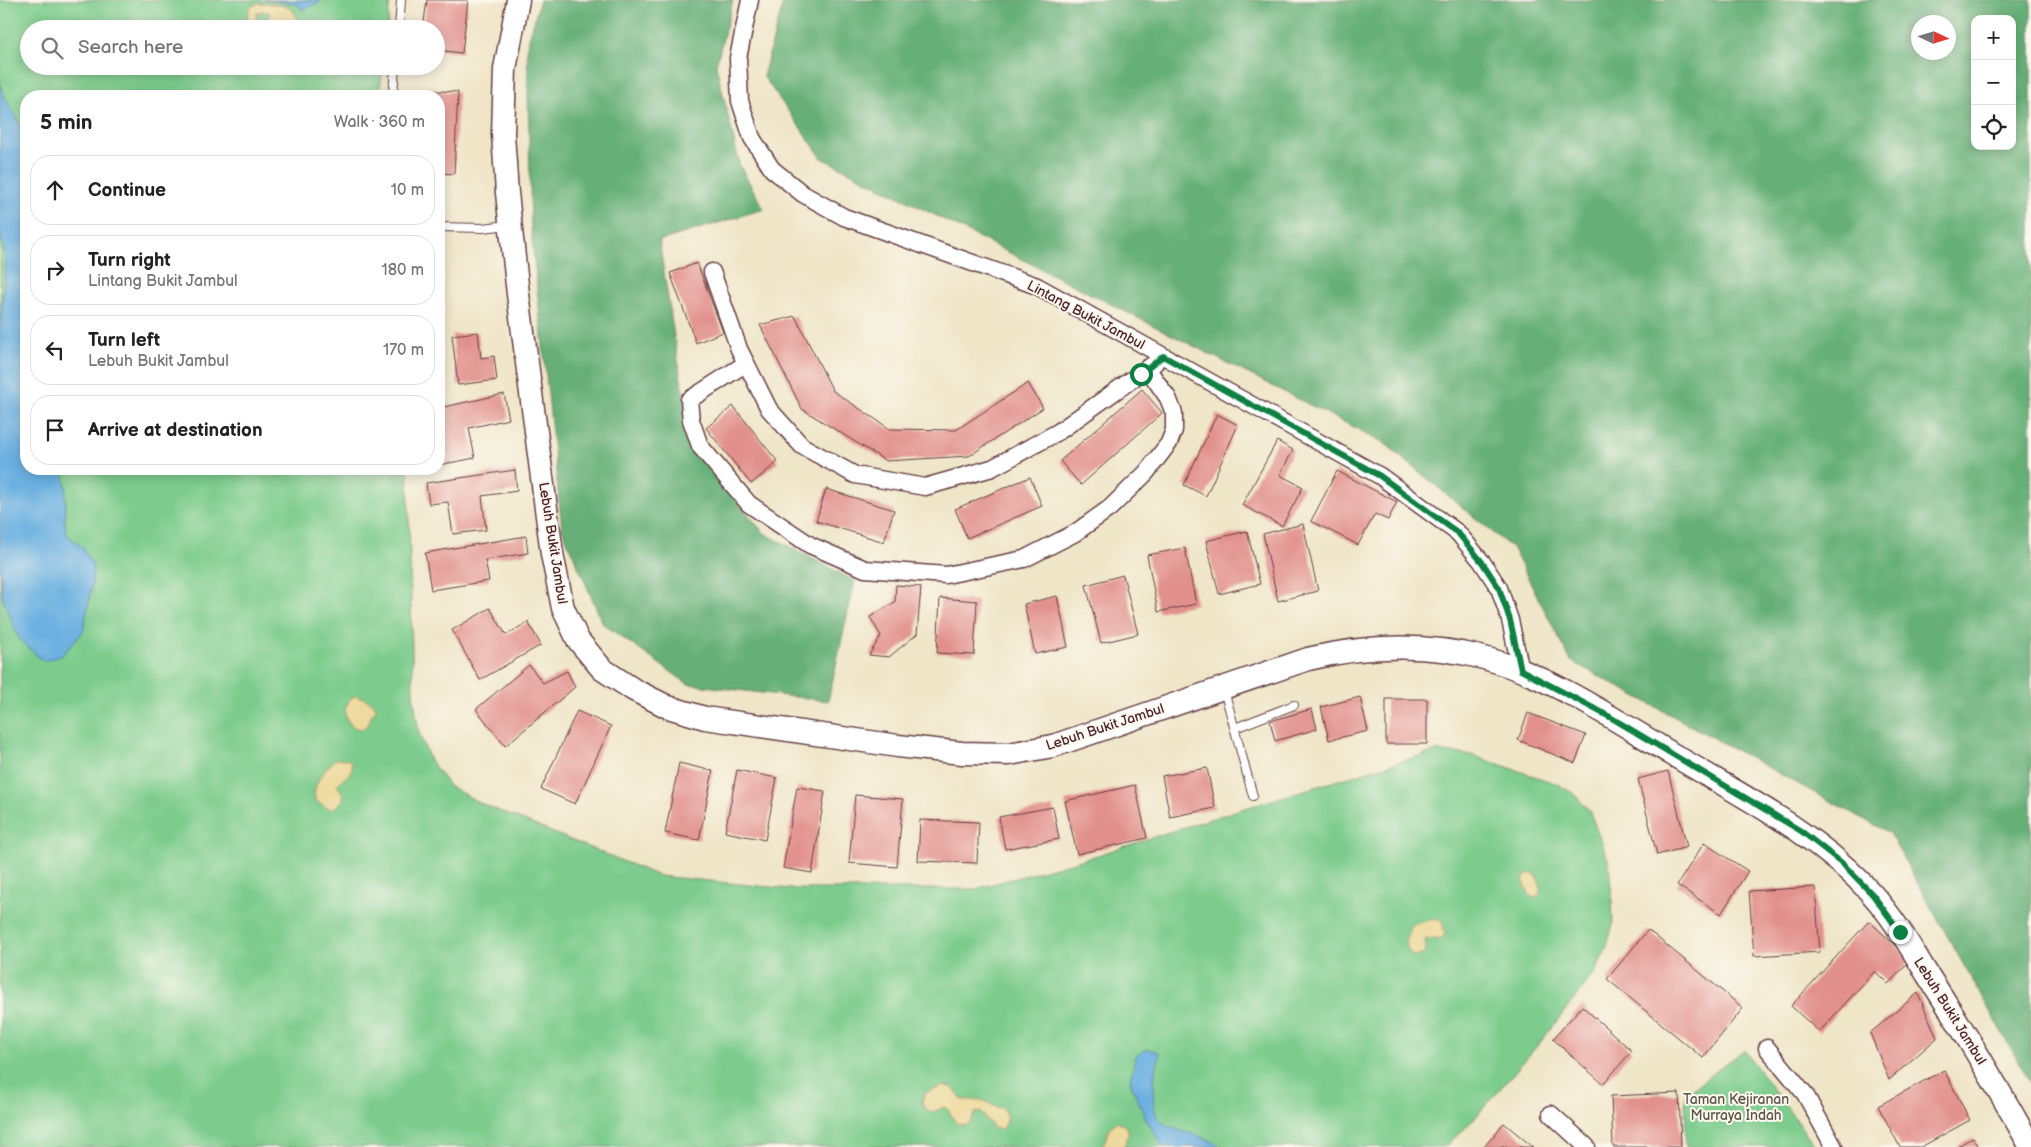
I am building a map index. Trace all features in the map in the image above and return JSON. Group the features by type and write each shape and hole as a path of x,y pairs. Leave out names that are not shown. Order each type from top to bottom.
{"main road":[{"name":"Lebuh Bukit Jambul","path":"518,0 505,69 503,134 510,225 551,544 563,608 578,640 602,669 634,690 668,707 705,718 756,727 898,746 1009,754 1053,746 1308,659 1340,651 1409,647 1445,650 1485,658 1521,670 1610,717 1801,831 1842,863 1873,895 1900,932 1966,1034 2031,1147"}],"street":[{"name":"Lintang Bukit Jambul","path":"750,0 738,58 740,101 752,138 772,169 803,194 844,217 1037,286 1380,476 1458,533 1482,562 1499,588 1510,620 1521,670"},
{"path":"712,272 746,364 769,409 802,446 855,475 925,486 992,468 1058,432 1163,356"},
{"path":"746,364 689,400 691,420 700,446 749,504 810,545 864,569 946,575 1024,559 1075,533 1110,508 1146,472 1169,443 1174,430 1174,413 1168,398 1147,368"},
{"path":"1767,1048 1805,1094 1834,1147"},
{"path":"1551,1114 1587,1147"}],"lane":[{"path":"400,20 401,0"},
{"path":"393,90 394,75"},
{"path":"445,227 482,228 510,225"},
{"path":"1223,688 1254,796"},
{"path":"1235,728 1294,705"}],"green space":[{"path":"0,0 390,0 388,20 20,20 20,75 382,75 380,90 20,90 20,475 408,475 413,695 419,733 430,760 449,786 480,803 659,876 790,889 975,889 1082,860 1235,811 1436,751 1471,755 1558,784 1574,794 1589,810 1609,862 1613,925 1606,949 1595,972 1543,1039 1474,1119 1445,1147 0,1147"},
{"path":"540,0 733,0 716,65 740,166 764,209 659,241 692,449 764,533 855,581 828,701 688,684 603,624 562,529 531,230 527,46"},
{"path":"784,0 2031,0 2031,1084 1889,833 1571,661 1513,549 1383,442 822,158 763,76"},
{"name":"Taman Kejiranan Murraya Indah","path":"1744,1050 1816,1147 1686,1147 1685,1095"}],"sand":[{"path":"258,3 276,4 292,11 296,15 297,20 269,20 269,12 261,11 257,13 256,20 247,20 250,7"},
{"path":"354,696 364,698 375,705 376,710 364,728 353,726 346,717 348,703"},
{"path":"335,759 350,760 352,769 337,785 343,794 343,800 333,809 316,801 315,789 320,778"},
{"path":"1528,873 1536,875 1540,886 1538,896 1533,898 1529,894 1523,879"},
{"path":"1433,919 1442,921 1445,935 1440,939 1426,939 1426,950 1423,955 1413,956 1407,945 1407,937 1413,924"},
{"path":"944,1086 952,1087 962,1100 982,1100 1002,1108 1006,1114 1006,1121 1002,1129 994,1128 981,1112 975,1113 970,1123 964,1125 956,1123 947,1108 944,1107 933,1112 926,1110 922,1102 925,1093"},
{"path":"1116,1122 1124,1125 1129,1132 1124,1147 1102,1147 1108,1130"}],"water":[{"path":"264,0 321,0 302,10 297,4"},
{"path":"0,85 20,124 20,475 63,475 66,486 65,526 68,536 82,547 93,566 92,585 83,632 61,656 43,661 19,639 2,596 0,565 0,329 6,260 0,233"},
{"path":"1147,1049 1159,1052 1155,1073 1154,1102 1158,1118 1163,1123 1177,1130 1204,1138 1217,1144 1218,1147 1163,1147 1146,1119 1130,1081 1136,1056"}],"building":[{"path":"427,0 468,0 462,53 445,51 445,20 424,20"},
{"path":"445,91 458,92 454,174 445,173"},
{"path":"697,263 723,332 696,343 670,273"},
{"path":"795,316 833,391 890,429 956,430 1028,383 1043,408 969,456 886,461 802,409 760,325"},
{"path":"478,332 481,358 494,356 497,380 458,385 452,335"},
{"path":"1142,389 1162,413 1081,485 1060,461"},
{"path":"504,394 509,419 469,428 475,458 445,464 445,407"},
{"path":"733,406 778,462 751,484 706,428"},
{"path":"1217,414 1238,425 1206,496 1184,485"},
{"path":"1277,441 1293,450 1280,475 1303,487 1282,526 1242,505"},
{"path":"515,470 517,491 482,496 486,530 453,534 448,502 429,504 426,483"},
{"path":"1337,471 1397,502 1388,520 1375,514 1358,545 1311,521"},
{"path":"1030,477 1042,506 967,538 955,509"},
{"path":"826,489 894,510 884,542 816,521"},
{"path":"1303,524 1318,591 1278,601 1263,534"},
{"path":"1247,531 1260,584 1219,594 1206,541"},
{"path":"526,536 528,553 485,560 489,581 431,590 425,553"},
{"path":"1185,548 1196,604 1158,612 1147,555"},
{"path":"1123,575 1138,634 1101,643 1086,585"},
{"path":"896,585 921,587 917,634 889,657 869,655 881,636 870,617 895,602"},
{"path":"1057,596 1068,647 1035,654 1024,604"},
{"path":"940,598 977,601 974,655 937,653"},
{"path":"490,608 506,635 528,622 541,645 480,680 452,630"},
{"path":"529,665 543,683 567,671 575,687 505,746 476,709"},
{"path":"1360,697 1368,731 1329,740 1321,707"},
{"path":"1386,699 1427,699 1427,744 1386,744"},
{"path":"1312,709 1317,729 1275,741 1270,721"},
{"path":"577,711 611,726 575,804 541,789"},
{"path":"1528,713 1586,735 1575,763 1518,740"},
{"path":"679,763 713,771 699,840 665,833"},
{"path":"1207,768 1215,808 1170,817 1162,776"},
{"path":"737,770 777,778 765,840 725,832"},
{"path":"1668,771 1687,847 1657,855 1638,779"},
{"path":"1135,785 1147,838 1077,854 1065,801"},
{"path":"797,787 825,791 812,873 783,868"},
{"path":"855,795 903,799 897,867 849,863"},
{"path":"1053,807 1059,839 1005,849 999,817"},
{"path":"920,820 979,822 977,863 918,861"},
{"path":"1704,843 1748,871 1721,914 1677,885"},
{"path":"1815,887 1820,952 1754,956 1749,891"},
{"path":"1869,921 1911,960 1888,984 1875,971 1819,1032 1791,1006"},
{"path":"1648,930 1743,1008 1703,1058 1607,979"},
{"path":"1918,993 1937,1038 1889,1080 1870,1033"},
{"path":"1582,1006 1632,1051 1603,1084 1553,1039"},
{"path":"1944,1070 1970,1120 1921,1147 1900,1147 1878,1106"},
{"path":"1679,1093 1681,1147 1613,1147 1611,1096"},
{"path":"1504,1123 1533,1147 1484,1147"},
{"path":"1973,1137 1979,1147 1957,1147"}],"route":[{"path":"1141,374 1163,356 1380,476 1458,533 1482,562 1499,588 1510,620 1521,670 1610,717 1801,831 1842,863 1873,895 1900,932"}]}
